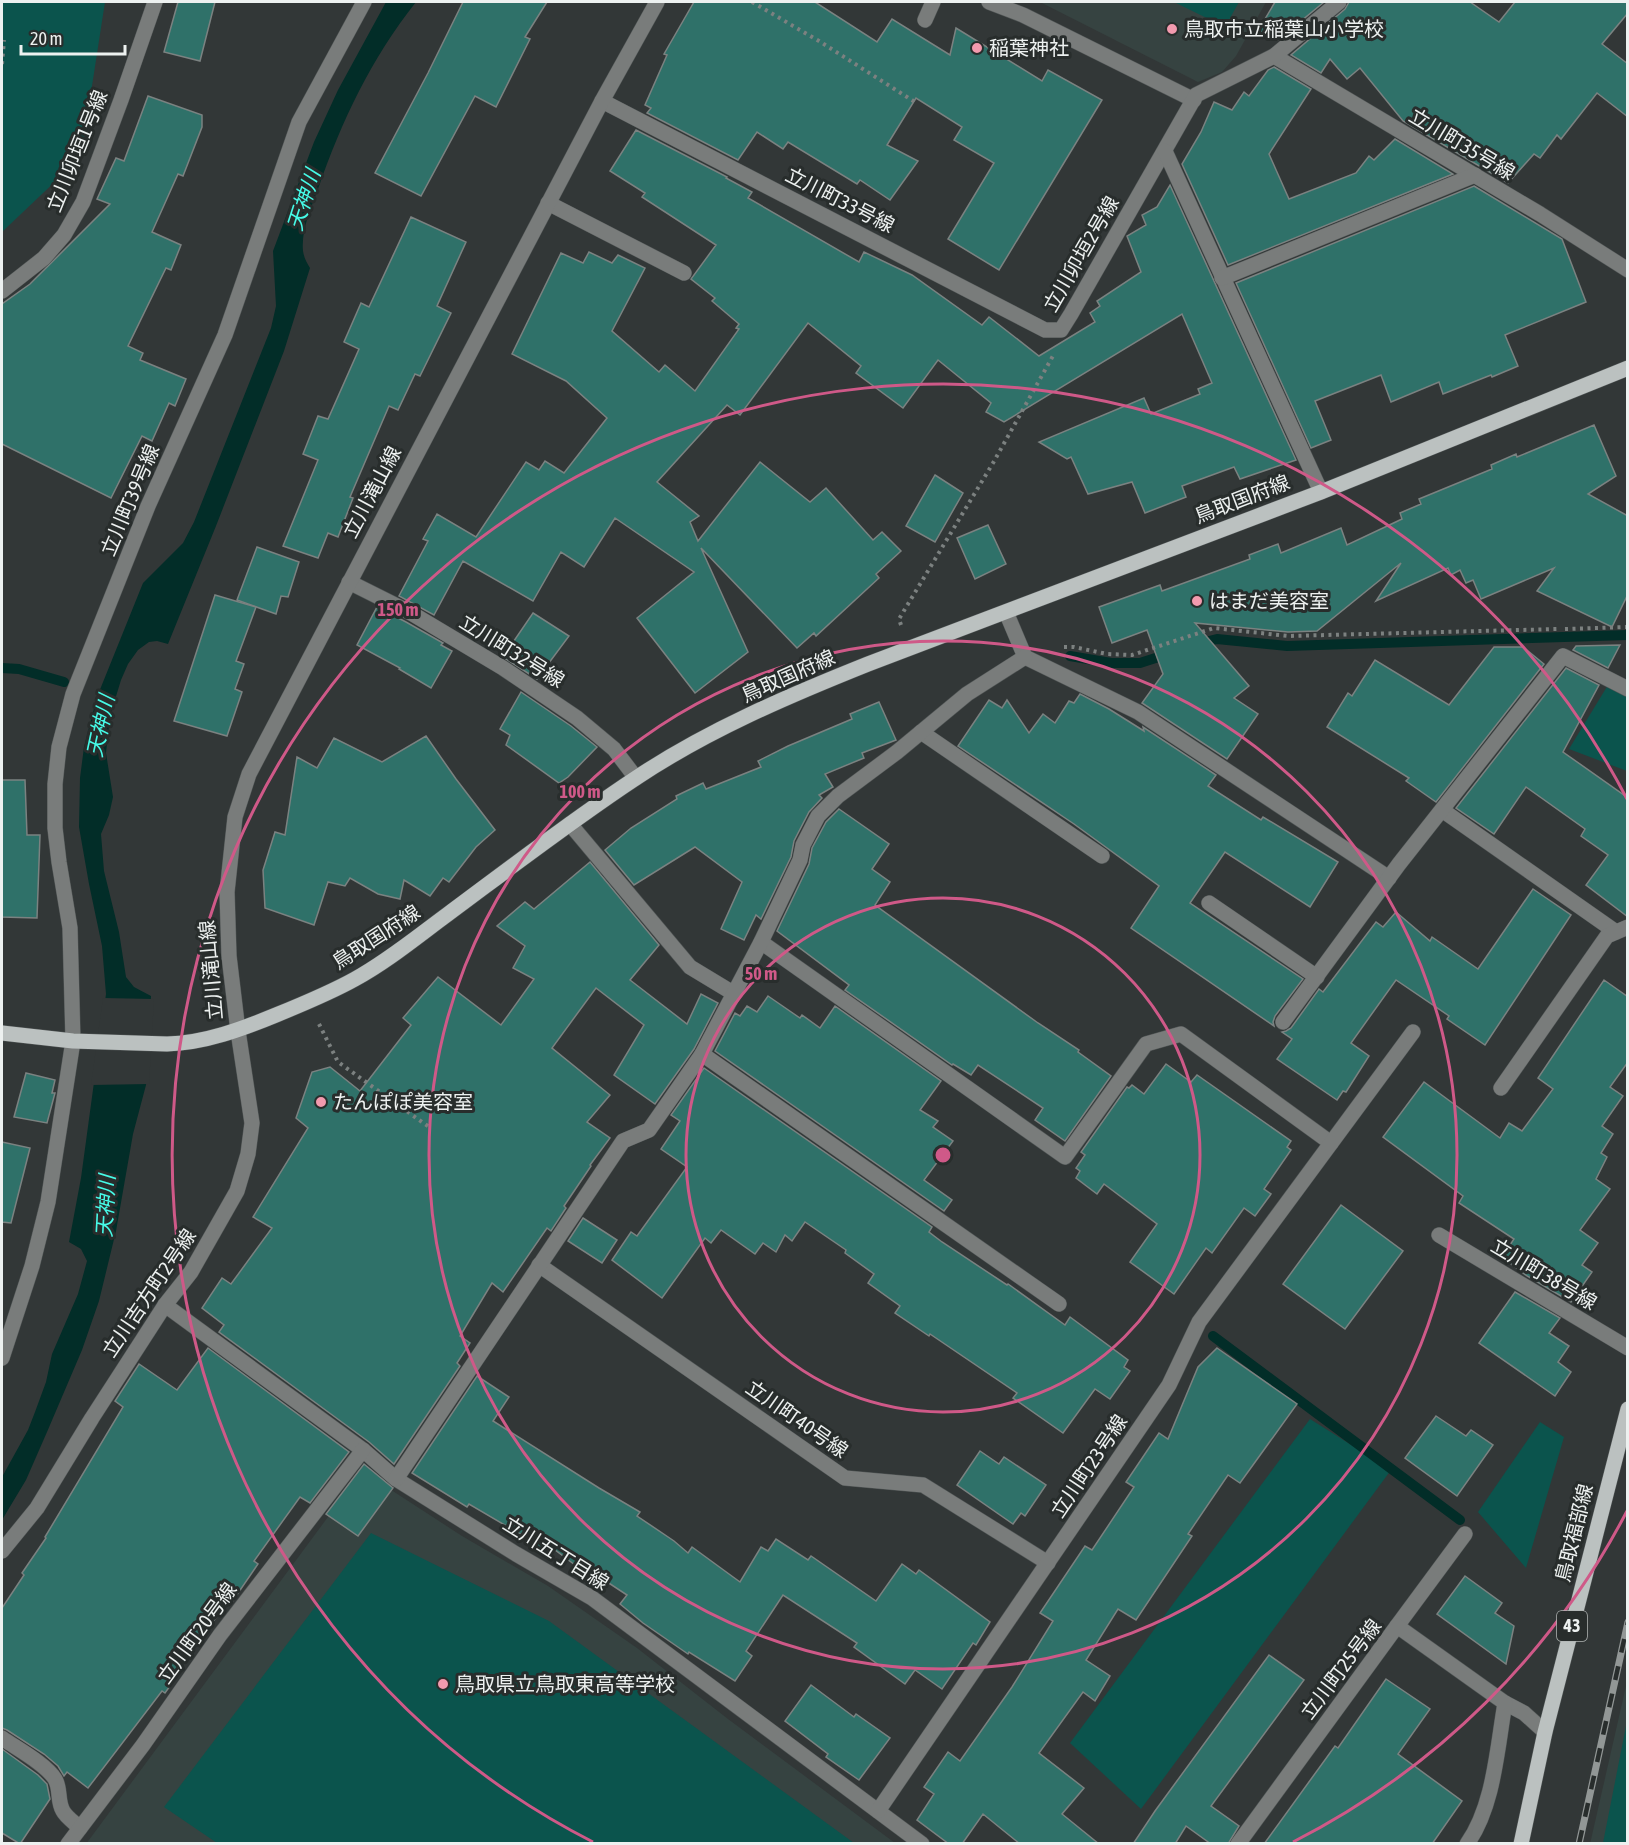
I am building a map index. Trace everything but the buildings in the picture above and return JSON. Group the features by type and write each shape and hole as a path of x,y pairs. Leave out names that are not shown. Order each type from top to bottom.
{"main road":[{"name":"鳥取国府線","path":"2,1033 80,1041 167,1044 238,1031 308,1002 355,979 636,778 686,747 756,712 814,686 1320,492 1628,368"},
{"name":"鳥取福部線","path":"1521,1844 1545,1732 1628,1409"}],"street":[{"name":"立川卯垣1号線","path":"2,291 44,258 64,236 83,202 155,2"},
{"name":"立川町39号線","path":"2,1358 32,1266 48,1202 80,1041 70,928 55,828 55,784 59,747 73,694 148,506 225,334 299,122 364,2"},
{"name":"立川滝山線","path":"238,1031 229,956 227,892 235,818 249,774 548,203 657,2"},
{"path":"925,20 933,2"},
{"path":"988,2 1023,15 1194,100"},
{"name":"立川卯垣2号線","path":"1061,330 1196,95 1274,56 1339,2"},
{"name":"立川町35号線","path":"1274,56 1540,214 1628,270"},
{"name":"立川町33号線","path":"602,101 1045,330 1061,330"},
{"path":"1165,151 1320,492"},
{"path":"1222,278 1475,176"},
{"path":"548,203 684,273"},
{"name":"立川町32号線","path":"349,582 411,613 503,668 568,711 614,749 636,778"},
{"path":"1006,612 1025,657 1138,712 1389,878"},
{"path":"1283,1022 1389,878 1563,656 1628,689"},
{"path":"396,1479 623,1142 649,1130 702,1054 761,942 818,816 838,796 967,694 1025,657"},
{"path":"921,732 1101,856"},
{"path":"1442,810 1622,929"},
{"path":"570,824 690,967 733,993"},
{"path":"1209,903 1317,976"},
{"path":"1501,1088 1607,936 1622,929"},
{"path":"761,942 1065,1156 1146,1044 1182,1034 1331,1143"},
{"name":"立川吉方町2号線","path":"2,1551 37,1508 165,1305 191,1272 237,1191 248,1154 252,1124 238,1031"},
{"name":"立川町23号線","path":"878,1811 1169,1385 1199,1322 1413,1032"},
{"path":"702,1054 1059,1304"},
{"name":"立川町38号線","path":"1438,1235 1628,1348"},
{"name":"立川町40号線","path":"539,1265 845,1478 923,1485 1048,1563"},
{"name":"立川五丁目線","path":"165,1305 363,1450 396,1479 516,1554 592,1598 922,1844"},
{"name":"立川町20号線","path":"68,1844 143,1745 220,1635 363,1450"},
{"path":"1397,1626 1465,1534"},
{"name":"立川町25号線","path":"1239,1844 1397,1626 1505,1704 1524,1713 1545,1732"},
{"path":"1467,1844 1476,1832 1487,1804 1505,1704"},
{"path":"2,1738 55,1778 60,1791 63,1813 80,1827"}],"path":[{"path":"752,2 819,41 918,104"},
{"path":"2,64 4,40"},
{"name":"立川卯垣2号線","path":"907,650 899,619 993,464 1059,346 1061,330"},
{"path":"1025,657 1053,646 1074,647 1107,654 1132,655 1214,628 1288,636 1628,627"},
{"path":"308,1002 338,1062 429,1127"}],"shaded area":[{"path":"2,2 105,2 81,157 2,232"},
{"name":"鳥取市立稲葉山小学校","path":"1040,2 1266,2 1236,56 1222,72 1198,82"},
{"path":"1174,2 1239,2 1225,27"},
{"path":"1608,685 1627,695 1627,771 1569,749"},
{"path":"1310,1419 1391,1470 1141,1809 1070,1743"},
{"path":"1540,1422 1564,1437 1526,1568 1478,1512"},
{"name":"鳥取県立鳥取東高等学校","path":"362,1471 462,1536 548,1586 637,1648 895,1843 86,1844"},
{"name":"鳥取県立鳥取東高等学校","path":"371,1533 549,1621 854,1843 217,1843 164,1807"},
{"path":"1626,1686 1627,1843 1590,1844"},
{"path":"1627,1721 1627,1843 1603,1843"}],"water":[{"name":"天神川","path":"386,2 416,2 385,46 359,91 327,163 305,227 303,251 310,268 284,351 168,644 157,641 149,642 138,650 121,680 110,716 106,753 113,797 101,834 104,871 119,932 126,977 134,987 151,996 146,1085 133,1134 116,1231 99,1301 82,1350 26,1480 2,1520 2,1477 28,1430 46,1382 52,1354 78,1294 87,1261 81,1249 69,1242 81,1178 106,994 102,946 79,827 80,778 84,747 97,697 143,583 183,543 194,522 271,328 276,306 273,251 314,142 338,90"}],"pier":[{"path":"103,998 154,999 149,1084 91,1085"}],"waterway":[{"path":"1197,644 1217,639 1287,646 1628,635"},
{"path":"1070,656 1111,663 1140,663 1171,653"},
{"path":"2,668 19,669 64,682"},
{"path":"1213,1336 1460,1520"}],"railway":[{"path":"1579,1844 1628,1622"}],"place":[{"name":"鳥取市立稲葉山小学校","path":"1172,29"},
{"name":"稲葉神社","path":"977,48"},
{"name":"はまだ美容室","path":"1197,601"},
{"name":"たんぽぽ美容室","path":"321,1102"},
{"name":"鳥取県立鳥取東高等学校","path":"443,1684"}]}
